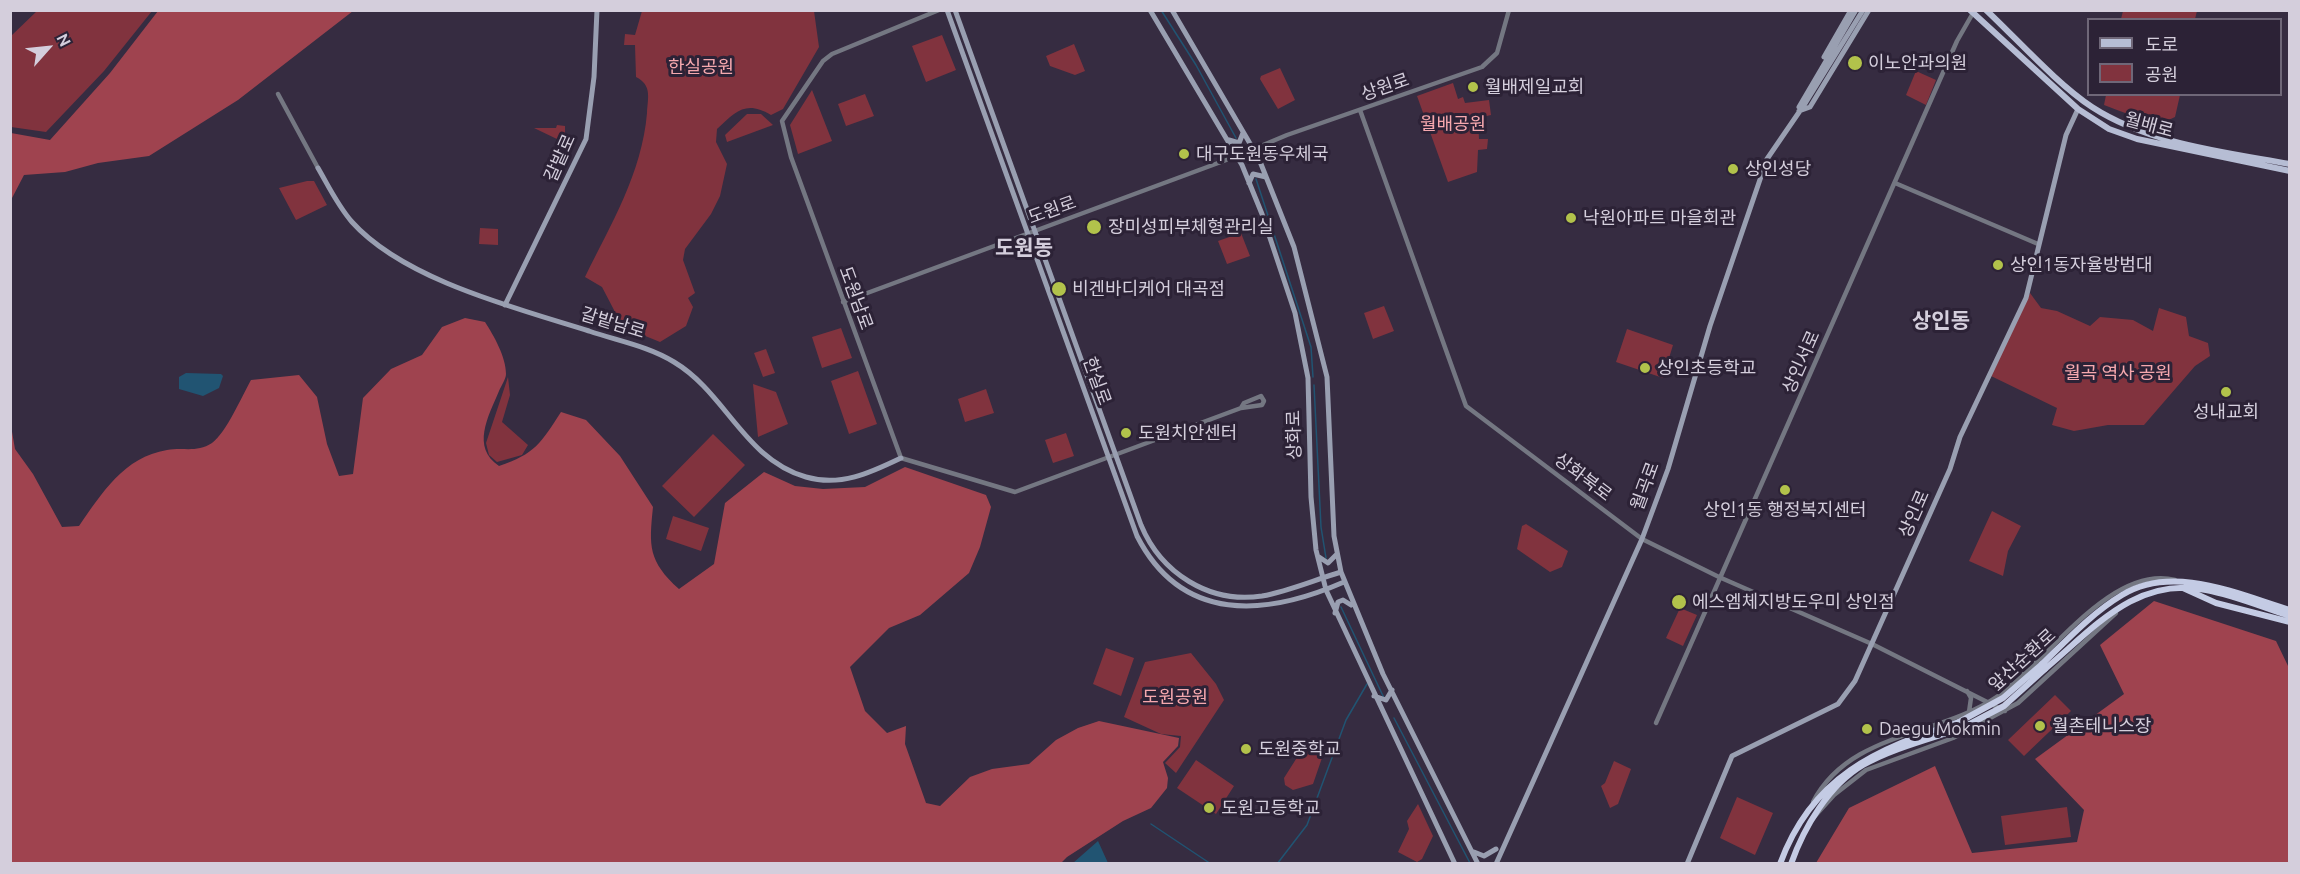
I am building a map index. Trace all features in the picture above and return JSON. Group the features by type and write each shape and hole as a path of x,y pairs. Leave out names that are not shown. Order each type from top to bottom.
{"highway":[{"name":"앞산순환로","path":"1791,864 1815,816 1832,792 1863,765 1963,727 2004,706 2044,667 2117,608 2145,593 2201,581 2289,608"},
{"name":"앞산순환로","path":"2179,586 2207,590 2289,616"},
{"path":"2179,586 2216,603 2289,622"},
{"name":"앞산순환로","path":"1780,864 1786,848 1809,811 1833,782 1860,761 1963,727"}],"main road":[{"name":"갈밭로","path":"505,305 586,139 594,77 597,10"},
{"name":"한실로","path":"947,10 1109,459 1146,554 1179,586 1191,593 1237,608 1270,606 1326,590 1344,582"},
{"name":"한실로","path":"955,10 1146,539 1164,562 1188,582 1217,594 1245,597 1284,591 1341,572"},
{"name":"상화로","path":"1150,10 1228,138 1249,183 1291,302 1304,352 1308,385 1311,497 1322,577 1335,614 1455,864"},
{"name":"상화로","path":"1172,10 1253,149 1267,177 1294,248 1327,377 1336,552 1341,572 1353,606 1392,690 1478,864"},
{"path":"1851,10 1799,99 1798,111 1810,106 1869,10"},
{"name":"월곡로","path":"1843,38 1856,10"},
{"name":"월곡로","path":"1496,864 1642,539 1668,469 1710,326 1767,159 1863,10"},
{"name":"월배로","path":"1986,10 2079,97 2105,115 2130,127 2181,142 2289,164"},
{"name":"월배로","path":"1972,12 2078,109 2109,129 2137,139 2289,171"},
{"name":"상인로","path":"1687,864 1732,756 1844,700 1872,644 1950,468 1960,438 2026,298 2066,135 2078,109"},
{"path":"1228,138 1232,142 1239,143 1243,138 1242,129"},
{"name":"갈밭남로","path":"318,168 353,223 380,248 410,266 505,305 661,354 692,375 753,447 787,470 825,480 845,480 862,476 901,458"},
{"path":"1249,183 1252,175 1256,173 1267,177"},
{"path":"1317,553 1321,560 1328,563 1334,559 1336,552"},
{"path":"1335,614 1338,602 1347,601 1353,606"},
{"path":"1373,694 1379,700 1386,700 1392,690"},
{"path":"1473,864 1474,854 1484,856 1496,849"}],"street":[{"name":"도원남로","path":"901,458 787,147 782,121 823,61 832,54 939,10"},
{"name":"상원로","path":"1237,156 1482,67 1497,53 1509,10"},
{"name":"상인서로","path":"1656,723 1957,41 1972,12"},
{"path":"278,94 318,168"},
{"name":"상화북로","path":"1360,110 1466,405 1642,539 1719,578 1872,644 2005,711"},
{"name":"도원로","path":"843,302 1237,156"},
{"path":"1895,183 2038,244"},
{"path":"901,458 1015,492 1116,457 1241,408 1257,396 1261,396 1264,401 1262,405 1247,409 1241,408"},
{"path":"1809,811 1825,782 1858,753 1967,713 1990,702 2105,599 2121,590 2153,579 2179,586"},
{"path":"1963,727 2005,711 2030,694 2123,608 2179,586"},
{"path":"1963,727 1971,721 1967,713 1971,698 1968,691"}],"green space":[{"path":"2123,10 2197,11 2195,18 2121,18"},
{"path":"37,11 152,11 104,71 46,132 11,127 11,36"},
{"name":"한실공원","path":"642,11 814,11 819,47 783,109 771,115 755,108 748,108 730,117 717,129 716,142 727,164 720,196 711,214 685,249 683,260 695,293 688,298 693,307 686,326 660,342 611,322 614,310 602,287 585,277 624,198 644,135 648,92 645,84 636,77 635,45 624,45 625,34 635,35"},
{"path":"942,35 956,70 926,82 912,46"},
{"path":"1074,44 1085,71 1075,75 1050,66 1046,56"},
{"path":"1280,68 1295,100 1278,109 1260,79 1261,76"},
{"path":"1916,71 1936,80 1926,105 1906,95"},
{"name":"월배공원","path":"1453,83 1458,99 1463,97 1465,103 1489,100 1491,115 1478,118 1479,139 1488,139 1487,149 1478,150 1477,172 1448,182 1417,96"},
{"path":"812,90 832,141 798,154 790,125"},
{"path":"865,94 874,116 846,126 838,104"},
{"path":"2106,96 2180,96 2175,117 2167,120 2140,118 2104,105"},
{"path":"747,114 761,114 773,125 727,142 725,135"},
{"path":"557,125 565,126 565,136 560,135 559,140 534,128 556,128"},
{"path":"314,181 327,205 296,220 279,188"},
{"path":"480,228 498,229 498,245 479,244"},
{"path":"1241,233 1250,256 1227,264 1218,241"},
{"name":"월곡 역사 공원","path":"2030,293 2041,308 2057,311 2090,326 2100,317 2133,320 2153,331 2159,308 2186,317 2189,336 2208,343 2210,356 2195,366 2144,425 2108,425 2074,431 2052,425 2057,408 1991,376"},
{"path":"1384,306 1394,331 1373,339 1364,313"},
{"path":"841,328 852,358 822,368 812,337"},
{"path":"1627,329 1673,345 1663,378 1616,362"},
{"path":"766,349 775,373 763,377 754,353"},
{"path":"858,371 877,424 849,434 831,381"},
{"path":"508,377 510,395 502,422 528,445 522,455 497,462 489,455 486,443"},
{"path":"753,384 776,392 788,424 758,437"},
{"path":"986,389 994,413 965,422 958,399"},
{"path":"1066,433 1074,456 1053,463 1045,440"},
{"path":"713,434 745,465 694,517 662,486"},
{"path":"1992,511 2021,526 2008,551 2003,576 1969,561"},
{"path":"673,516 709,528 701,551 666,539"},
{"path":"1526,524 1568,551 1562,567 1550,572 1517,549 1522,526"},
{"path":"1680,608 1697,615 1683,646 1666,638"},
{"path":"1106,648 1134,658 1121,696 1093,684"},
{"name":"도원공원","path":"1191,653 1216,684 1224,700 1176,773 1165,763 1180,747 1181,736 1161,734 1124,717 1145,662"},
{"name":"월촌테니스장","path":"2055,695 2071,711 2024,756 2008,740"},
{"path":"1303,748 1323,755 1313,784 1293,790 1285,785 1284,778"},
{"path":"1196,760 1234,786 1216,814 1177,788"},
{"path":"1614,761 1631,769 1618,804 1610,808 1601,786 1605,783"},
{"path":"1737,797 1773,813 1755,855 1720,838"},
{"path":"1418,804 1433,836 1422,859 1417,862 1398,852 1409,829 1407,821"},
{"path":"2067,807 2071,837 2005,845 2001,816"}],"shaded area":[{"path":"158,11 353,11 238,100 149,156 98,163 65,172 24,175 11,200 11,133 50,140 110,73"},
{"path":"465,318 485,322 504,361 505,378 484,431 486,450 491,458 499,466 529,452 542,440 561,412 586,420 620,456 653,507 651,543 653,552 661,570 679,589 714,564 725,503 764,472 795,486 823,489 865,487 905,467 986,495 991,507 980,547 969,573 920,615 889,628 850,667 865,711 887,733 906,726 905,744 926,803 940,806 970,777 992,769 1029,764 1056,740 1078,728 1099,721 1179,738 1178,746 1163,762 1168,778 1167,788 1151,808 1123,821 1061,863 11,863 11,426 15,449 33,474 62,527 79,526 106,489 126,468 138,460 167,450 196,449 212,443 228,423 251,380 299,375 317,397 327,444 339,476 353,474 363,398 391,369 422,355 442,327"},
{"path":"2154,601 2276,641 2289,668 2289,863 1816,863 1849,808 1935,766 1972,853 2077,842 2084,810 2035,759 2124,694 2100,645"}],"water":[{"path":"186,373 221,374 223,376 219,388 203,396 179,389 179,377"},
{"path":"1098,841 1108,863 1073,863"}],"waterway":[{"path":"1161,10 1196,65 1236,138"},
{"path":"1256,179 1311,347 1313,377"},
{"path":"1314,385 1321,527 1326,558"},
{"path":"1341,607 1384,698"},
{"path":"1277,864 1307,825 1346,720 1367,684"},
{"path":"1394,718 1470,863"},
{"path":"1151,824 1211,864"}],"place":[{"name":"이노안과의원","path":"1855,63"},
{"name":"월배제일교회","path":"1473,87"},
{"name":"대구도원동우체국","path":"1184,154"},
{"name":"상인성당","path":"1733,169"},
{"name":"낙원아파트 마을회관","path":"1571,218"},
{"name":"장미성피부체형관리실","path":"1094,227"},
{"name":"상인1동자율방범대","path":"1998,265"},
{"name":"비겐바디케어 대곡점","path":"1059,289"},
{"name":"상인초등학교","path":"1645,368"},
{"name":"성내교회","path":"2226,392"},
{"name":"도원치안센터","path":"1126,433"},
{"name":"상인1동 행정복지센터","path":"1785,490"},
{"name":"에스엠체지방도우미 상인점","path":"1679,602"},
{"name":"월촌테니스장","path":"2040,726"},
{"name":"Daegu Mokmin","path":"1867,729"},
{"name":"도원중학교","path":"1246,749"},
{"name":"도원고등학교","path":"1209,808"}],"district":[{"name":"도원동","path":"1024,248"},
{"name":"상인동","path":"1941,321"}]}
